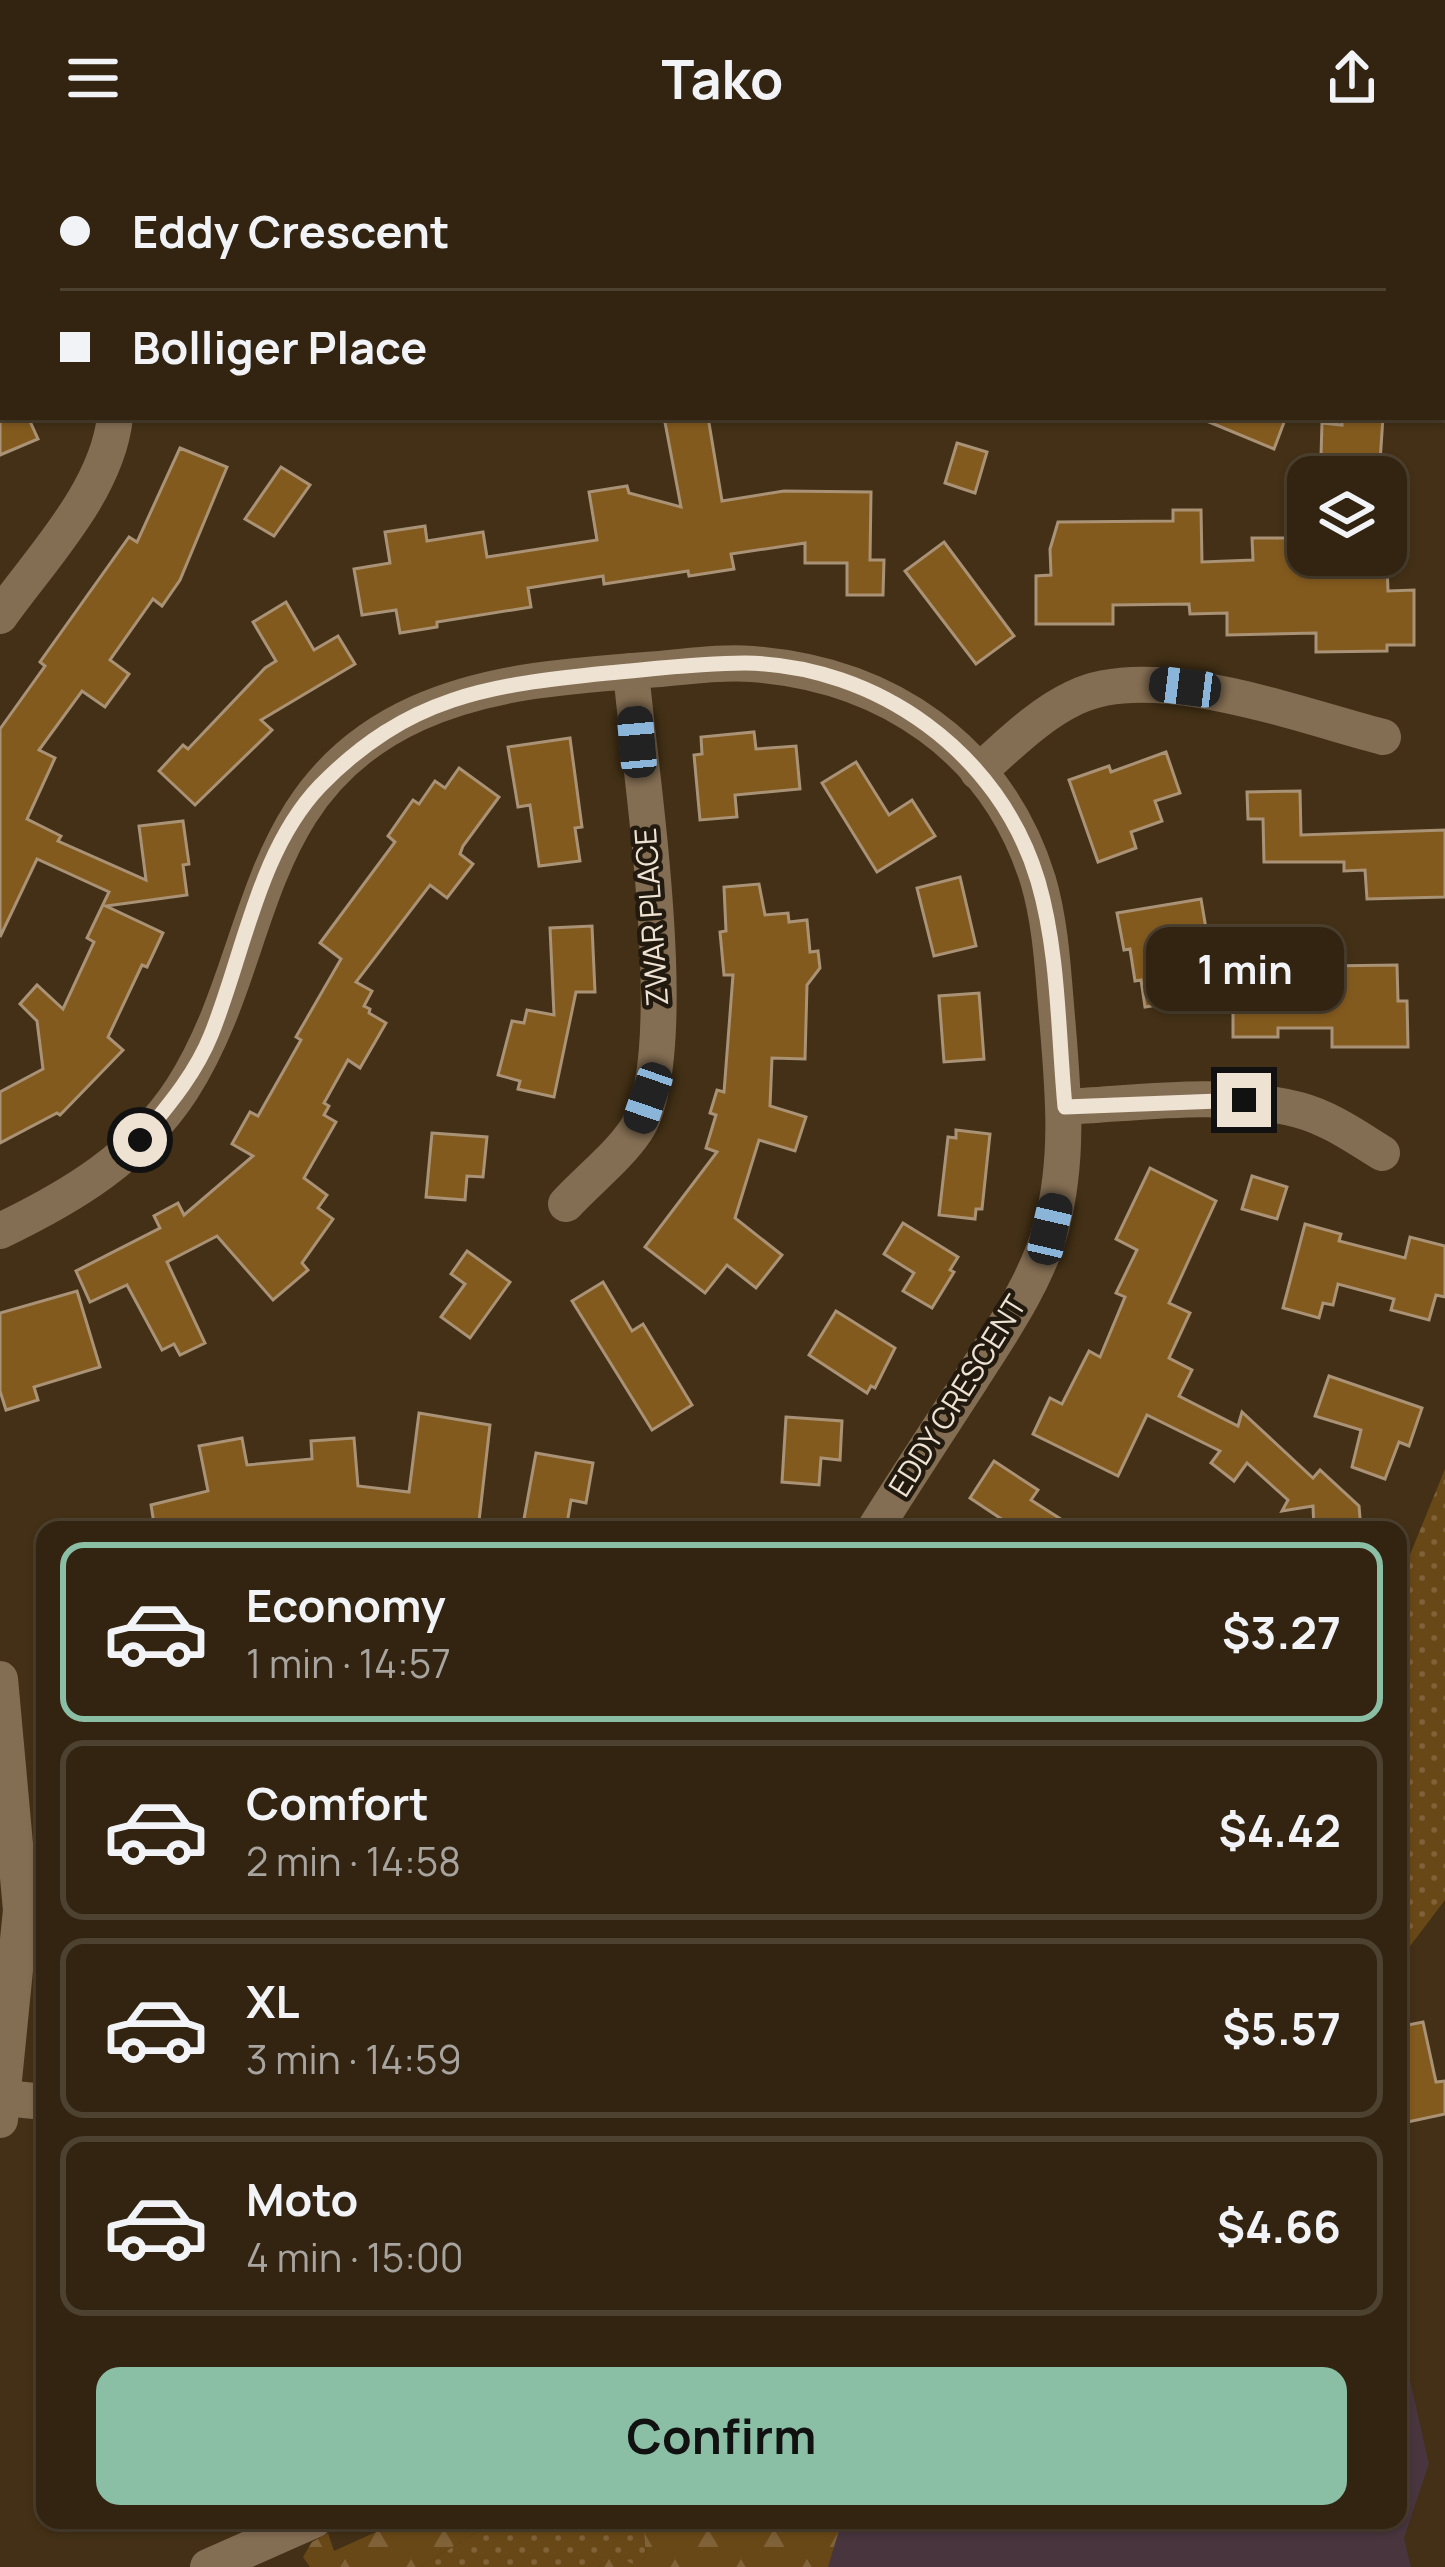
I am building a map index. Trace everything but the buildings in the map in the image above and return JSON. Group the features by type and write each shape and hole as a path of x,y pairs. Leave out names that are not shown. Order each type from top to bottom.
{"street":[{"path":"0,616 86,495 114,420"},
{"name":"EDDY CRESCENT","path":"0,1231 92,1182 140,1140 180,1092 209,1039 272,862 317,789 361,748 411,716 468,693 526,681 746,663 808,670 892,700 939,732 978,772 1014,823 1038,880 1050,943 1065,1107 1064,1168 1040,1260 1010,1319 882,1521"},
{"name":"ZWAR PLACE","path":"566,1204 638,1129 659,1037 659,976 631,671"},
{"path":"978,772 1037,722 1076,697 1120,683 1185,687 1383,737"},
{"path":"1065,1107 1244,1100 1313,1115 1382,1153"},
{"path":"2,1695 21,1910 2,2109 36,2103"},
{"path":"208,2567 294,2529"}],"shaded area":[{"path":"1407,2367 1429,2464 1404,2538 1411,2567 757,2567 806,2529 1407,2529"}],"green space":[{"path":"1445,1469 1445,1900 1407,1950 1407,1562"},
{"path":"383,2529 481,2529 420,2567 310,2567 303,2557 312,2542 328,2533 334,2551"},
{"path":"481,2529 644,2529 646,2556 637,2567 610,2554 599,2567 420,2567"},
{"path":"644,2529 839,2529 828,2567 599,2567 610,2553 637,2566 646,2556"}],"route":[{"path":"140,1140 180,1092 209,1039 272,862 300,812 361,748 411,716 468,693 526,681 746,663 808,670 865,687 939,732 978,772 1014,823 1038,880 1050,943 1065,1107 1244,1100"}]}
